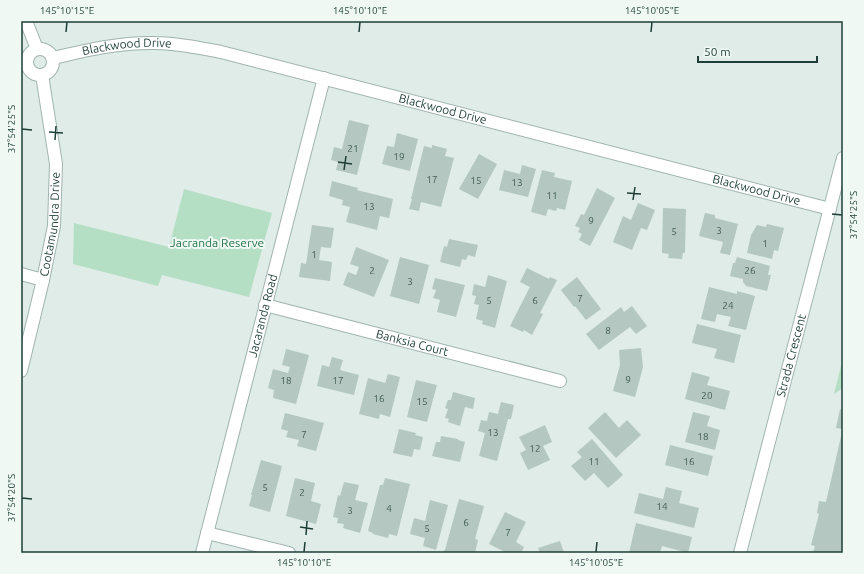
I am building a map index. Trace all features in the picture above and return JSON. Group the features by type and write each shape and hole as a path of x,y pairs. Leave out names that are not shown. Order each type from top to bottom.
{"street":[{"path":"26,21 38,49"},
{"name":"Blackwood Drive","path":"52,58 115,45 156,43 221,52 830,209"},
{"path":"38,49 46,51 52,58 52,67 50,71 42,75 34,73 28,66 28,58 30,54 38,49"},
{"name":"Cootamundra Drive","path":"21,371 43,280 54,226 56,164 42,75"},
{"name":"Jacaranda Road","path":"202,553 324,78"},
{"name":"Strada Crescent","path":"740,553 843,158"},
{"path":"21,274 43,280"},
{"name":"Banksia Court","path":"265,305 560,381"},
{"path":"207,532 289,553"}],"green space":[{"name":"Jacranda Reserve","path":"184,189 272,213 249,297 162,275 158,286 73,264 74,223 169,247"},
{"path":"842,362 843,388 834,394"}],"building":[{"path":"349,120 369,125 357,175 336,170 338,162 331,160 334,147 342,149"},
{"path":"397,133 418,139 410,171 382,164 387,146 394,147"},
{"path":"432,145 447,149 445,156 454,158 441,207 421,202 419,211 409,209 424,146 432,148"},
{"path":"479,154 497,164 478,199 459,189"},
{"path":"522,165 536,169 528,197 499,190 504,170 520,174"},
{"path":"542,170 555,173 554,177 572,181 565,210 557,208 556,211 548,209 546,216 531,212"},
{"path":"332,181 358,188 357,190 393,199 389,218 380,216 377,230 346,222 350,207 342,205 343,200 329,196"},
{"path":"597,188 615,198 590,246 579,240 582,234 578,232 580,228 575,226 581,214 584,215"},
{"path":"638,203 655,210 647,230 641,228 632,250 613,242 623,216 631,220"},
{"path":"663,208 686,209 685,253 683,253 682,259 668,258 669,254 662,253"},
{"path":"705,213 715,215 715,218 738,224 730,255 720,253 723,242 699,236"},
{"path":"767,224 784,228 778,251 774,250 772,259 747,253 751,235 757,225 766,227"},
{"path":"312,225 334,228 331,248 321,247 319,260 332,262 330,281 299,277 301,263 306,264"},
{"path":"449,239 478,245 475,257 468,255 466,260 462,259 460,267 440,262 444,246 447,247"},
{"path":"356,247 389,260 374,297 343,285 348,272 356,275 359,267 350,264"},
{"path":"400,257 429,265 419,304 390,296"},
{"path":"737,257 770,266 768,275 771,275 767,291 746,286 743,279 730,276 733,263 735,263"},
{"path":"527,268 549,279 550,277 557,280 540,313 543,314 532,335 524,330 523,332 510,326 530,287 520,282"},
{"path":"488,275 507,281 495,328 482,324 483,321 476,319 479,305 474,304 476,296 472,295 474,284 485,287"},
{"path":"577,277 601,309 586,320 561,290"},
{"path":"435,278 465,285 456,317 437,312 440,300 433,298 436,290 432,289"},
{"path":"709,287 737,294 737,291 755,296 746,330 728,326 731,317 717,314 715,322 701,319"},
{"path":"632,306 647,326 636,334 630,327 599,350 586,334 621,307 624,312"},
{"path":"697,324 741,335 734,363 714,358 717,349 692,343"},
{"path":"641,348 643,367 635,397 613,391 620,365 619,350"},
{"path":"286,349 309,355 296,404 273,398 274,390 268,388 273,369 288,373 290,367 282,365"},
{"path":"332,357 343,360 340,370 359,375 354,395 317,386 322,365 329,367"},
{"path":"692,372 710,377 707,385 730,391 725,410 685,399"},
{"path":"388,374 400,377 390,417 380,414 379,419 359,414 368,378 385,383"},
{"path":"416,380 437,385 427,422 407,417"},
{"path":"453,392 475,398 473,409 465,407 460,426 448,422 449,419 445,418 448,409 445,408 448,400 451,400"},
{"path":"501,402 514,405 511,419 508,419 497,461 479,456 485,433 478,431 481,420 487,421 489,412 498,414"},
{"path":"840,409 843,410 843,429 836,428"},
{"path":"605,412 619,428 627,420 641,435 616,458 588,428"},
{"path":"693,412 710,416 707,426 720,430 715,450 685,442"},
{"path":"285,413 324,423 316,451 297,446 299,440 286,437 288,431 281,429"},
{"path":"545,425 552,442 543,446 550,460 528,470 520,453 526,450 519,437"},
{"path":"399,429 416,433 415,435 423,437 420,450 414,449 412,457 393,453"},
{"path":"842,432 843,553 813,553 815,546 811,545 819,514 817,513 819,501 826,502"},
{"path":"441,436 458,439 465,442 460,462 432,456 436,442 440,442"},
{"path":"592,439 623,475 608,488 594,473 585,481 571,466 582,457 577,452"},
{"path":"670,445 713,456 708,476 665,465"},
{"path":"261,460 282,466 270,512 249,506"},
{"path":"295,478 315,483 311,501 321,504 316,524 286,516"},
{"path":"385,478 410,484 397,536 389,534 388,538 368,531 380,485 383,485"},
{"path":"344,482 359,485 355,500 368,503 360,533 343,528 344,524 337,523 338,518 333,517 338,495 340,496"},
{"path":"666,487 682,491 679,503 699,508 694,528 634,513 639,493 663,499"},
{"path":"459,499 484,506 475,539 478,540 475,553 443,553 445,550"},
{"path":"430,500 448,505 436,550 423,546 425,538 410,534 414,518 425,521"},
{"path":"505,512 526,522 516,542 524,547 521,553 507,553 489,544"},
{"path":"636,523 692,537 688,553 662,546 660,553 629,553"},
{"path":"560,541 564,553 540,553 538,548"}]}
